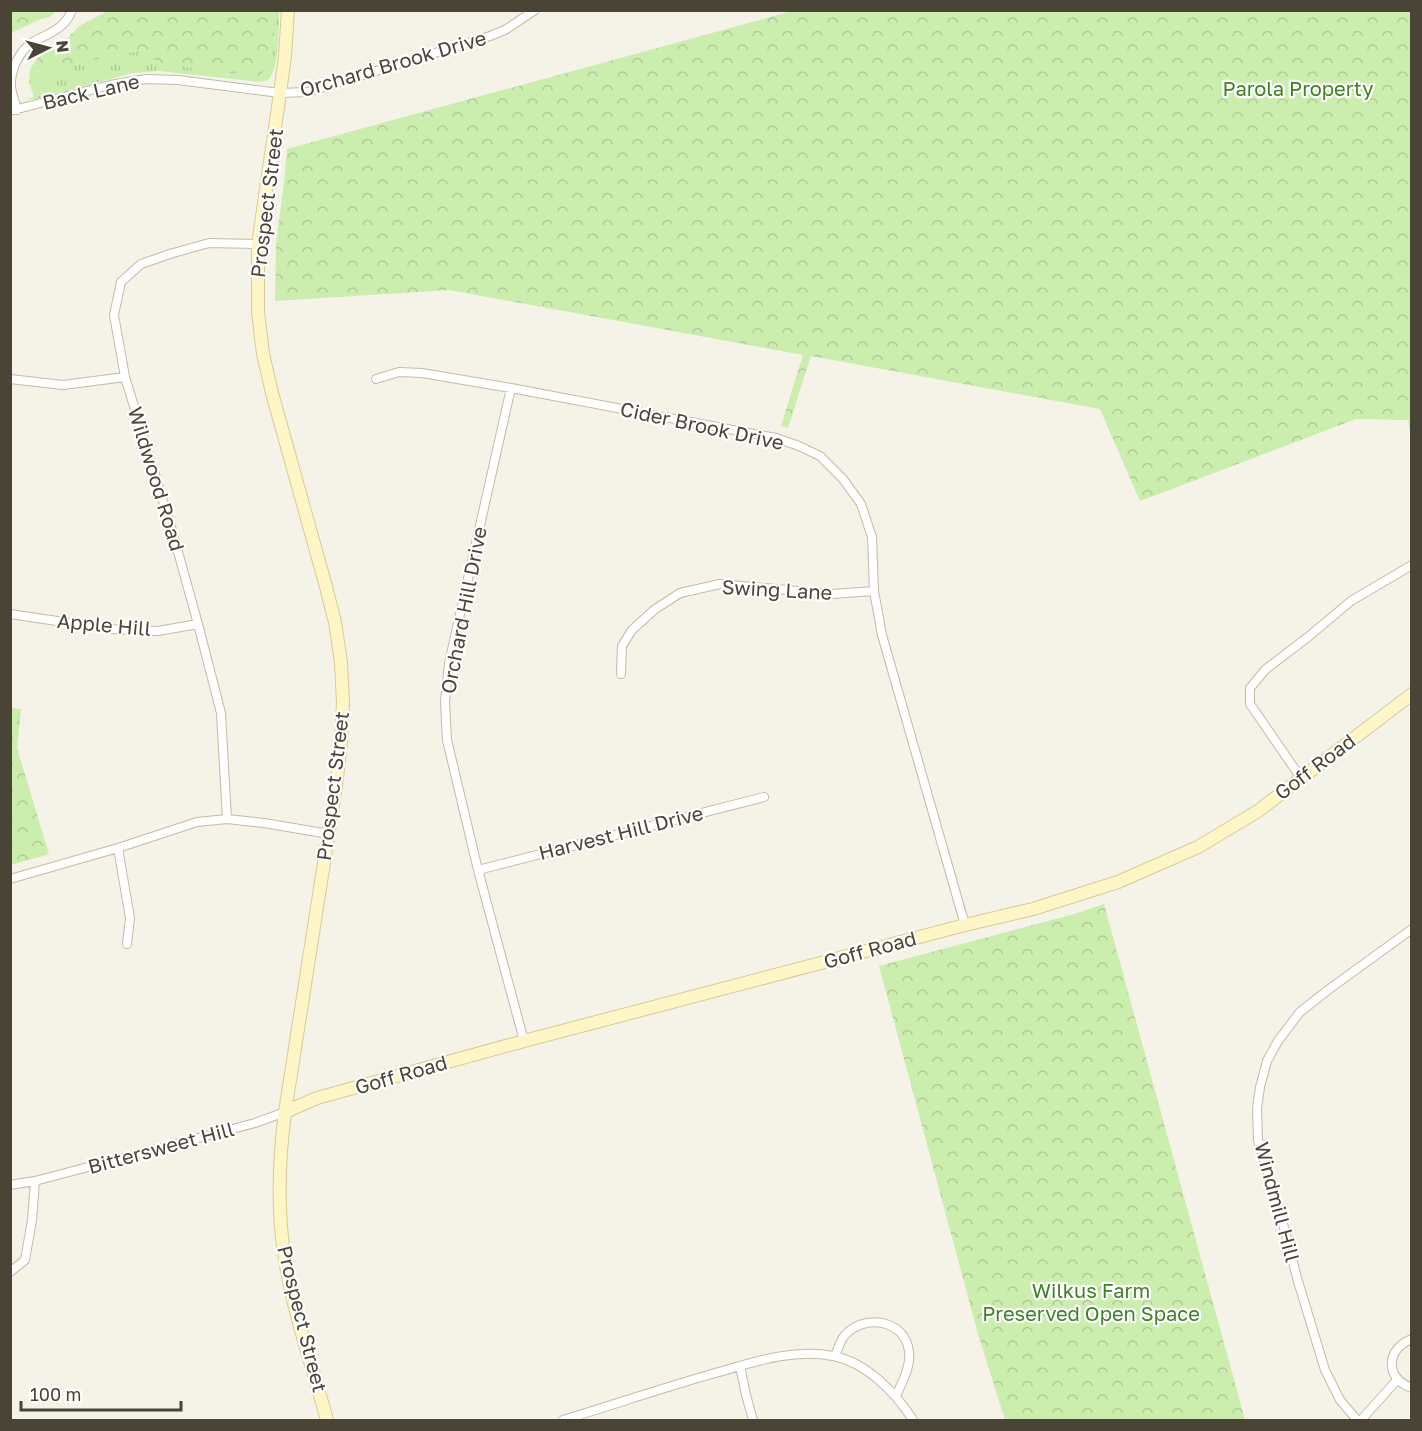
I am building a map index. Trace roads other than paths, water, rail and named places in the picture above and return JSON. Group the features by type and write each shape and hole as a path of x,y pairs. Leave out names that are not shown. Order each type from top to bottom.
{"main road":[{"name":"Prospect Street","path":"288,10 285,56 260,220 258,312 267,373 330,603 341,662 343,703 341,743 329,834 285,1112 279,1189 284,1253 298,1318 327,1420"},
{"name":"Goff Road","path":"285,1112 317,1098 524,1041 1033,909 1118,882 1198,847 1257,811 1412,694"}],"street":[{"path":"14,110 12,78 17,59 27,47 66,22 72,10"},
{"name":"Orchard Brook Drive","path":"280,93 321,89 490,36 505,30 535,10"},
{"name":"Back Lane","path":"14,110 110,85 146,79 178,80 280,93"},
{"name":"Wildwood Road","path":"227,819 221,713 172,530 125,376 114,315 121,282 141,264 209,243 258,244"},
{"name":"Cider Brook Drive","path":"376,379 399,372 422,373 511,388 776,438 820,456 843,479 861,504 872,537 874,591 882,635 965,925"},
{"path":"10,379 63,385 125,376"},
{"name":"Orchard Hill Drive","path":"511,388 449,663 445,702 447,740 478,870 524,1041"},
{"path":"1301,778 1250,704 1250,688 1266,669 1351,601 1412,565"},
{"name":"Swing Lane","path":"621,674 622,646 632,630 654,610 680,593 720,584 832,594 874,591"},
{"name":"Apple Hill","path":"10,614 111,629 158,631 198,624"},
{"name":"Harvest Hill Drive","path":"478,870 764,797"},
{"path":"10,879 118,848 197,822 227,819 329,834"},
{"path":"118,848 130,918 127,945"},
{"name":"Windmill Hill","path":"1359,1420 1340,1400 1325,1370 1258,1140 1257,1108 1260,1087 1268,1061 1278,1041 1300,1012 1412,930"},
{"name":"Bittersweet Hill","path":"10,1185 35,1181 255,1123 285,1112"},
{"path":"10,1272 25,1260 32,1220 35,1181"},
{"path":"835,1356 845,1335 858,1325 874,1321 898,1330 905,1338 909,1350 909,1362 896,1396"},
{"path":"1412,1340 1403,1342 1397,1348 1391,1364 1397,1380 1412,1388"},
{"path":"563,1420 740,1366 792,1354 808,1353 835,1356 856,1365 883,1383 896,1396 913,1420"},
{"path":"740,1366 753,1420"},
{"path":"1359,1420 1397,1380"}],"park label":[{"name":"Parola Property","path":"1298,89"},
{"name":"Wilkus Farm Preserved Open Space","path":"1091,1302"}]}
